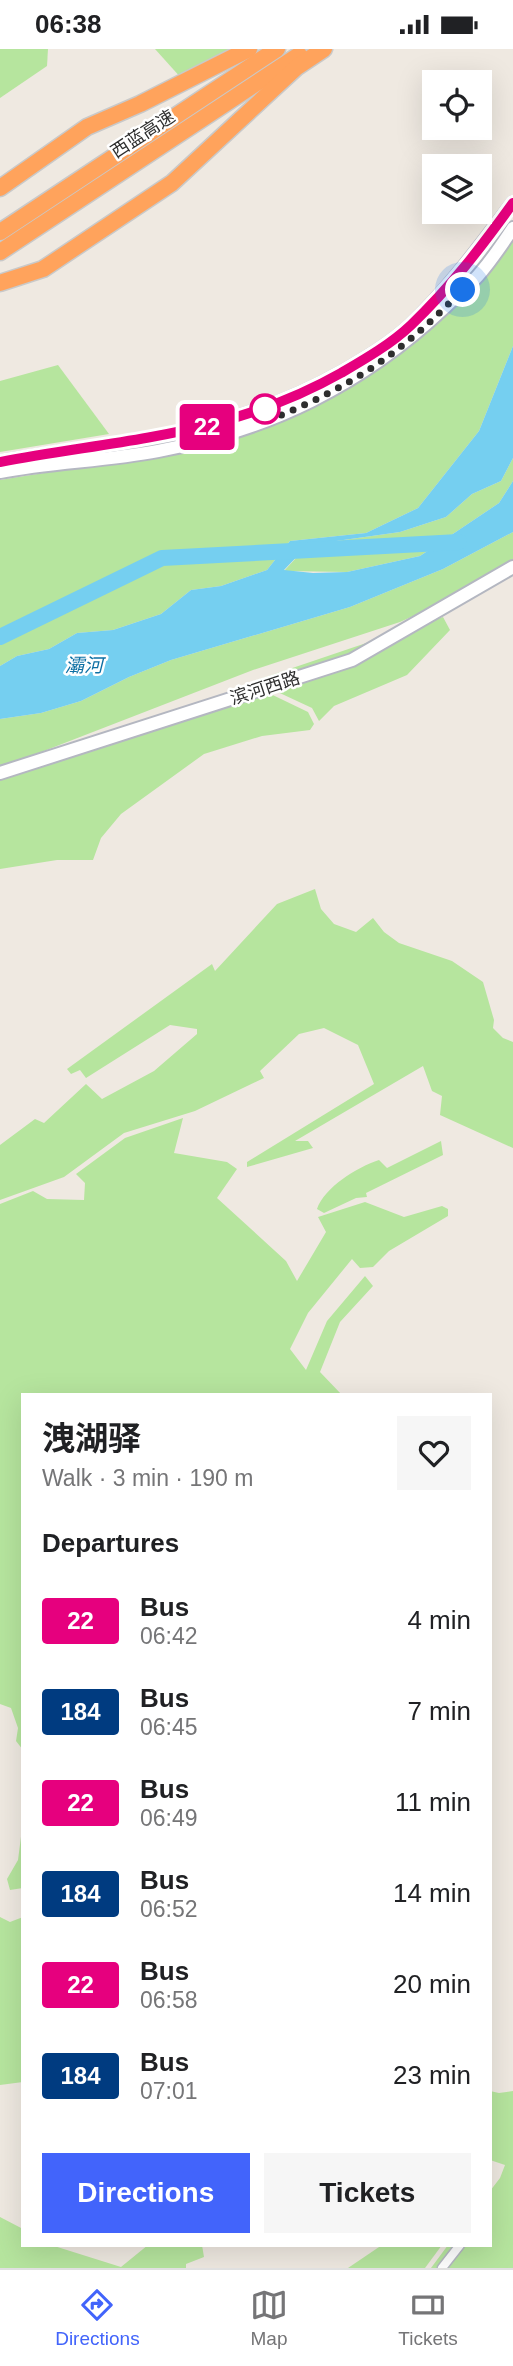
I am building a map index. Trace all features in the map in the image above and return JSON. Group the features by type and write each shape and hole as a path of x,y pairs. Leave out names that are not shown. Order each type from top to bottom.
{"highway":[{"path":"0,188 87,127 140,104 249,49"},
{"name":"西蓝高速","path":"0,232 277,49"},
{"name":"西蓝高速","path":"0,252 308,49"},
{"path":"0,283 43,269 172,183 297,67 324,49"}],"street":[{"path":"0,462 194,430 240,418 322,384 410,326 468,263 513,203"},
{"path":"0,472 50,463 156,451 236,431 300,407 354,379 405,344 481,272 513,228"},
{"name":"滨河西路","path":"0,773 352,660 513,567"},
{"path":"442,2268 458,2247"}],"green space":[{"path":"0,49 48,49 47,66 0,98"},
{"path":"155,49 240,49 182,79"},
{"path":"513,239 513,346 479,431 418,508 366,533 290,541 267,570 221,586 191,590 161,614 113,630 77,633 49,649 17,656 0,666 0,480 190,452 284,421 371,374 411,346 449,314 483,278"},
{"path":"58,365 109,434 0,452 0,381"},
{"path":"513,458 513,481 499,503 420,556 347,572 284,571 308,545 400,532 446,517 472,494 501,481"},
{"path":"513,532 513,571 400,622 253,670 0,768 0,719 41,713 81,701 171,660 350,607 443,569"},
{"path":"443,617 450,630 407,675 334,706 319,721 312,708 254,681"},
{"path":"250,684 308,712 314,724 310,730 262,736 204,754 121,814 101,838 93,860 57,860 0,869 0,780"},
{"path":"315,889 321,909 334,924 356,932 373,918 384,932 399,943 452,961 483,982 494,1020 493,1028 503,1038 513,1042 513,1148 440,1115 442,1096 432,1091 423,1066 295,1141 308,1141 313,1148 247,1167 247,1162 374,1084 358,1045 324,1028 299,1034 260,1071 264,1078 195,1111 124,1133 64,1177 0,1200 0,1145 35,1119 44,1123 86,1084 102,1099 154,1071 197,1034 197,1029 170,1025 86,1078 80,1070 71,1074 67,1069 212,964 215,971 277,904"},
{"path":"183,1118 174,1153 227,1162 237,1169 217,1198 286,1261 297,1281 326,1232 318,1217 365,1202 404,1217 442,1206 448,1209 448,1216 389,1251 373,1267 360,1268 352,1259 308,1313 290,1349 306,1370 327,1321 365,1276 373,1286 340,1322 320,1372 340,1393 21,1393 21,1747 16,1741 18,1728 11,1708 0,1704 0,1204 33,1191 47,1199 84,1200 85,1183 76,1174 125,1138"},
{"path":"441,1141 443,1155 366,1193 367,1197 356,1198 324,1213 317,1209 334,1186 361,1168 379,1160 387,1168"},
{"path":"21,1837 21,1888 10,1890 7,1879 18,1860"},
{"path":"0,1917 10,1922 21,1918 21,2082 0,2085"},
{"path":"492,2091 513,2091 513,2268 431,2268 447,2247 492,2247 492,2188 505,2165 492,2161"},
{"path":"0,2217 21,2228 21,2247 57,2247 121,2267 146,2247 202,2247 204,2257 186,2264 186,2268 0,2268"},
{"path":"379,2247 441,2247 425,2268 348,2268"}],"water":[{"name":"灞河","path":"513,346 513,458 501,481 472,494 446,517 400,532 308,545 284,570 347,572 420,556 499,503 513,481 513,532 443,569 350,607 171,660 81,701 41,713 0,719 0,666 17,656 49,649 77,633 113,630 161,614 191,590 221,586 267,570 290,541 366,533 418,508 479,431"}],"waterway":[{"name":"灞河","path":"0,637 162,558 459,542"}],"bus line":[{"name":"22","path":"0,462 135,442 194,430 240,418 322,384 410,326 468,263 513,203"}],"route":[{"path":"265,409 269,420 354,379 405,344 463,290"}]}
